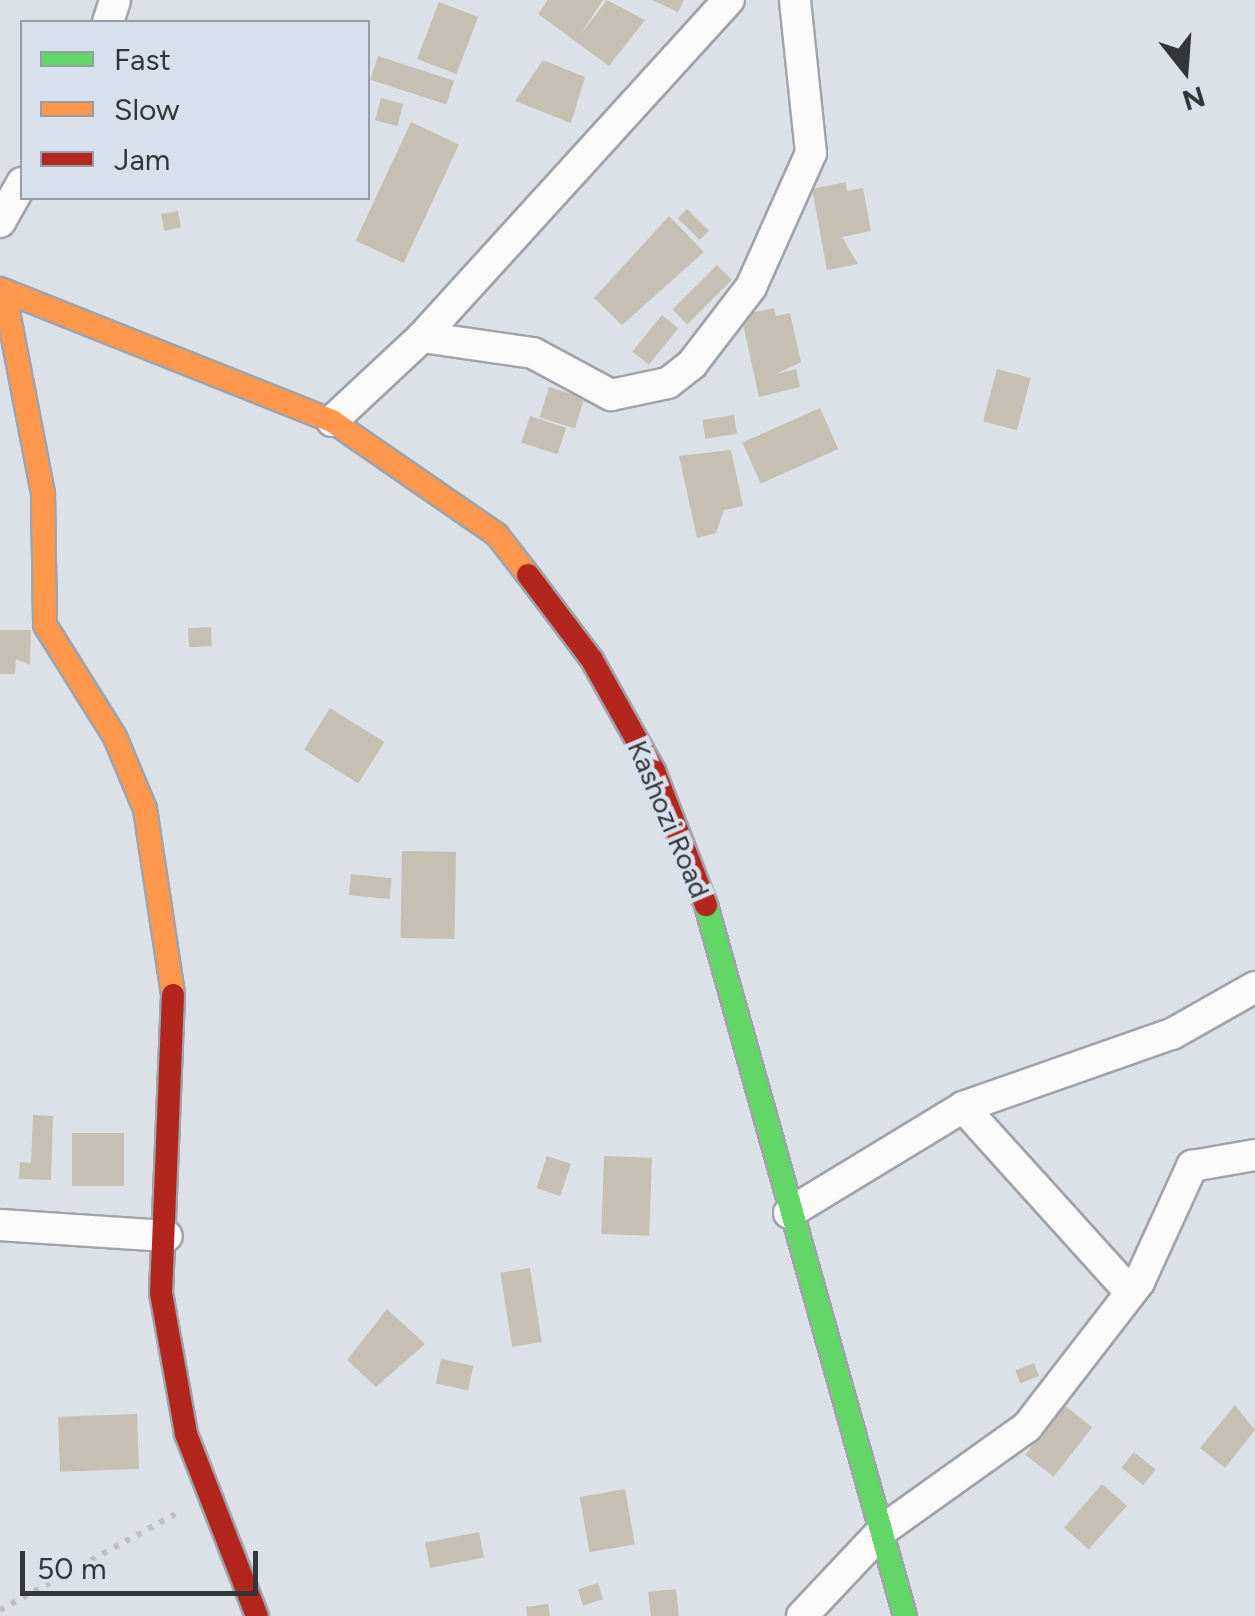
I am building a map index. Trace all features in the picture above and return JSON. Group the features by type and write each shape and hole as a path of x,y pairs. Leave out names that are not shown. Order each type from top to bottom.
{"main road":[{"name":"Kashozi Road","path":"2,290 332,420 498,535 592,660 654,771 711,918 905,1616"},
{"path":"2,290 43,494 45,626 115,738 144,810 174,1002 167,1236 161,1293 186,1434 257,1616"}],"street":[{"path":"332,420 422,337 729,0"},
{"path":"422,337 533,353 611,396 668,384 692,364 751,287 811,153 795,0"},
{"path":"0,222 20,187"},
{"path":"790,1213 964,1107 1172,1034 1255,987"},
{"path":"964,1107 1025,1166 1102,1270 1139,1282"},
{"path":"802,1616 884,1530 1027,1427 1139,1282 1192,1166 1255,1155"},
{"path":"0,1224 167,1236"}],"path":[{"path":"0,1610 211,1495"}],"building":[{"path":"548,0 603,0 580,35 607,0 645,20 609,66 538,14"},
{"path":"652,0 684,0 678,12"},
{"path":"439,2 478,17 456,74 417,59"},
{"path":"378,56 454,81 446,104 370,80"},
{"path":"543,60 585,77 571,123 515,101"},
{"path":"381,98 403,104 397,126 375,120"},
{"path":"411,122 459,144 404,263 356,241"},
{"path":"846,182 847,191 863,188 871,231 842,237 858,264 827,270 812,189"},
{"path":"687,209 709,231 700,240 678,218"},
{"path":"178,211 181,228 164,231 161,214"},
{"path":"669,216 704,252 622,325 594,298"},
{"path":"717,265 732,280 687,324 672,310"},
{"path":"774,308 776,316 790,313 801,362 776,374 796,369 800,387 759,397 741,315"},
{"path":"662,315 678,328 649,365 632,352"},
{"path":"997,369 1031,378 1017,430 983,421"},
{"path":"549,387 584,398 575,428 540,418"},
{"path":"820,408 838,449 761,484 742,443"},
{"path":"734,415 737,434 705,439 702,420"},
{"path":"530,416 566,428 557,454 521,443"},
{"path":"731,450 743,506 724,510 716,533 697,538 679,456"},
{"path":"211,627 212,646 189,647 188,628"},
{"path":"0,630 31,630 30,665 16,659 15,674 0,674"},
{"path":"330,708 384,742 358,783 304,750"},
{"path":"402,851 456,852 454,939 400,938"},
{"path":"351,874 392,878 390,899 349,895"},
{"path":"33,1115 53,1116 51,1180 19,1179 20,1162 31,1163"},
{"path":"72,1133 124,1133 124,1186 72,1186"},
{"path":"547,1156 571,1164 560,1196 536,1188"},
{"path":"604,1156 652,1158 649,1236 601,1234"},
{"path":"530,1268 542,1342 512,1347 500,1273"},
{"path":"387,1309 425,1344 376,1387 347,1360"},
{"path":"441,1359 473,1366 468,1390 436,1383"},
{"path":"1034,1363 1039,1376 1020,1383 1015,1370"},
{"path":"1064,1405 1092,1427 1054,1477 1025,1455"},
{"path":"1235,1405 1255,1430 1225,1468 1200,1448"},
{"path":"137,1414 139,1469 60,1472 58,1417"},
{"path":"1134,1452 1156,1470 1143,1485 1121,1468"},
{"path":"1102,1484 1127,1506 1089,1549 1064,1528"},
{"path":"625,1489 635,1544 589,1552 580,1497"},
{"path":"479,1532 484,1558 430,1568 425,1542"},
{"path":"598,1583 603,1599 583,1605 578,1589"},
{"path":"676,1589 679,1616 651,1616 648,1592"},
{"path":"548,1604 550,1616 527,1616 526,1607"}],"traffic: fast":[{"path":"706,905 905,1616"}],"traffic: slow":[{"path":"0,289 332,421 497,535 528,575"},
{"path":"4,291 43,494 45,625 115,737 145,809 173,995"}],"traffic: jam":[{"path":"528,575 592,660 654,771 706,905"},
{"path":"173,995 161,1293 186,1434 257,1616"}]}
